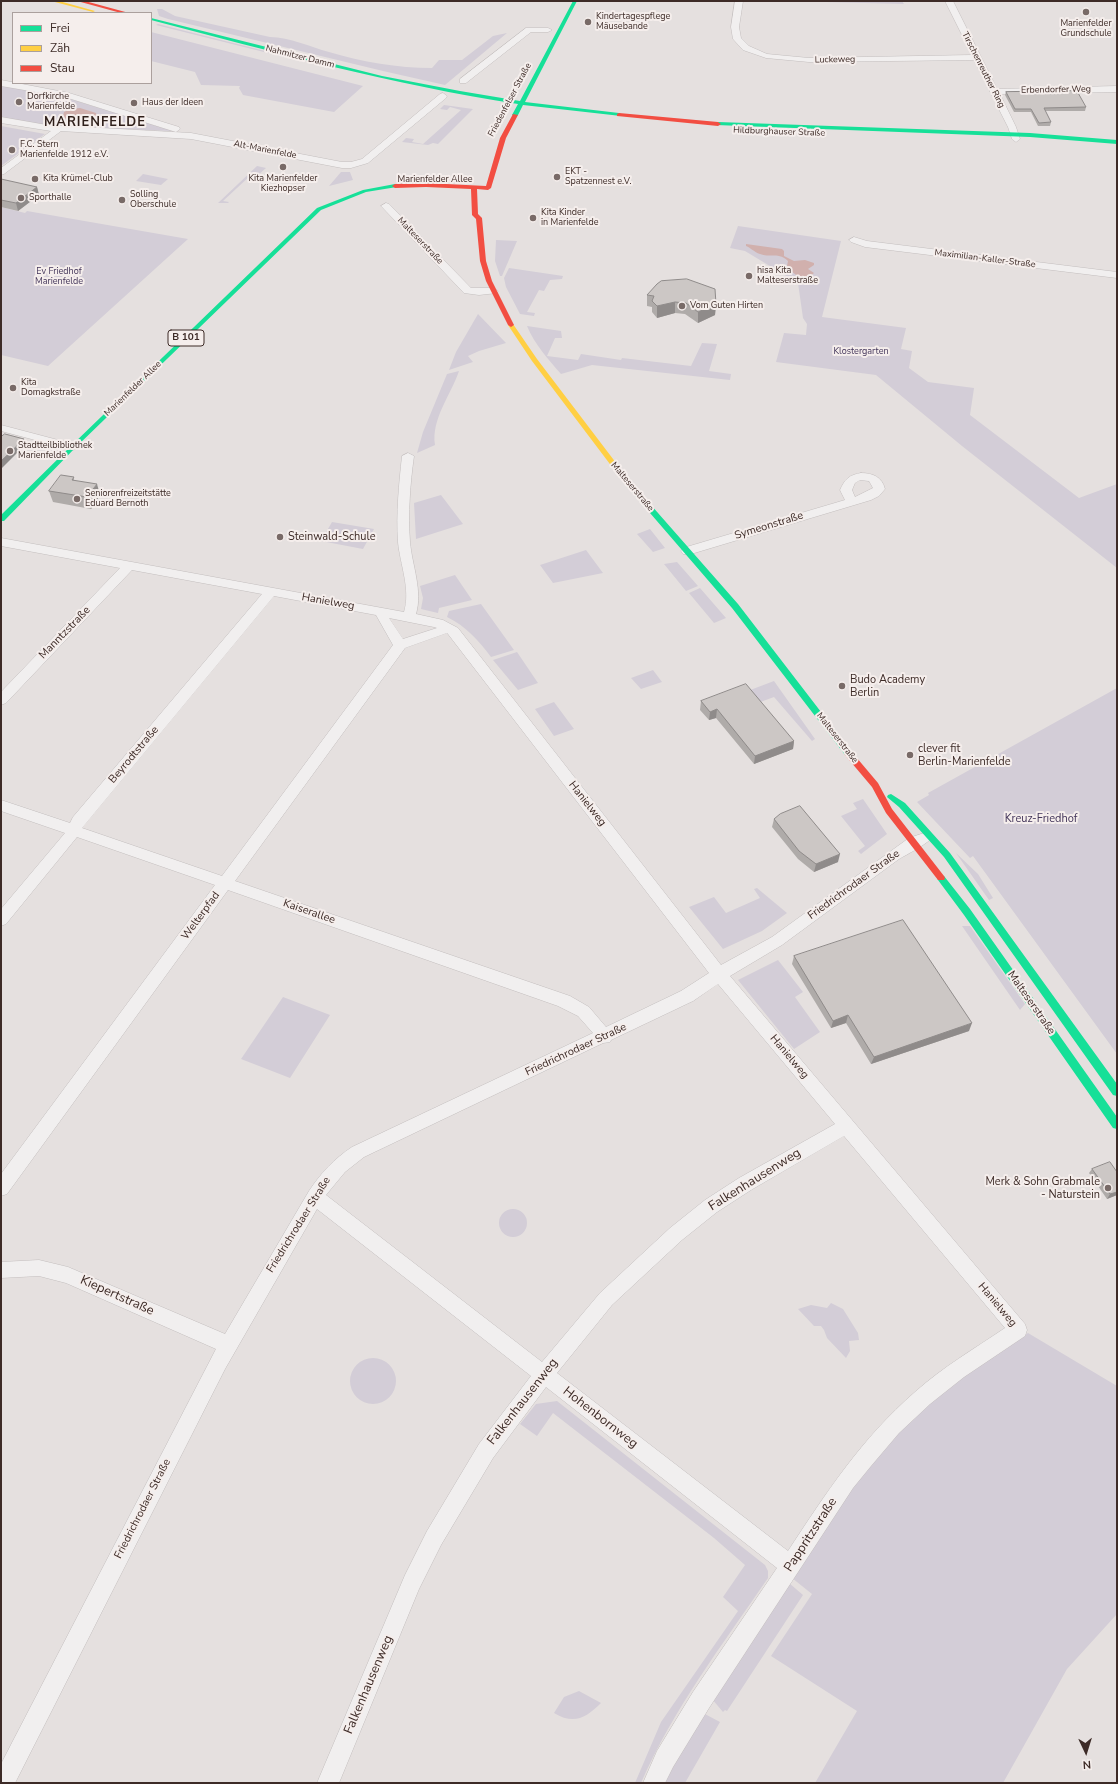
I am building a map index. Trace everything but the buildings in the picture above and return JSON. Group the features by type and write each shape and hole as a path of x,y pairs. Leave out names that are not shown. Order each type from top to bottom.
{"main road":[{"path":"53,1 96,12"},
{"path":"79,1 123,12"},
{"path":"550,27 565,1"},
{"name":"Friedenfelser Straße","path":"488,189 504,138 575,1"},
{"name":"Nahmitzer Damm","path":"152,19 446,94"},
{"name":"Nahmitzer Damm","path":"152,26 364,80 446,94"},
{"name":"Hildburghauser Straße","path":"446,94 521,106 672,126 728,130 1015,136 1117,142"},
{"name":"Hildburghauser Straße","path":"1015,136 1117,147"},
{"name":"Marienfelder Allee","path":"345,189 369,182 398,179 475,184 488,189"},
{"path":"475,184 475,215 479,218 484,261 493,290"},
{"name":"Marienfelder Allee","path":"1,519 73,447 319,209 351,196 387,187 475,184"},
{"name":"Marienfelder Allee","path":"319,209 320,202 331,194"},
{"path":"479,218 484,214 485,209"},
{"name":"Malteserstraße","path":"493,290 515,332 539,367 633,490 753,628 832,734 875,785 889,811 967,912 1117,1125"},
{"name":"Malteserstraße","path":"875,785 902,805 947,855 1117,1092"},
{"path":"967,912 984,906"},
{"path":"1042,1017 1059,1011"}],"street":[{"name":"Luckeweg","path":"739,1 735,27 737,39 746,48 766,56 809,60 977,57"},
{"name":"Tirschenreuther Ring","path":"949,1 1015,136"},
{"path":"463,81 529,30 550,27"},
{"name":"Alt-Marienfelde","path":"1,82 66,96 174,128 181,133 180,135"},
{"name":"Erbendorfer Weg","path":"994,92 1117,89"},
{"name":"Alt-Marienfelde","path":"1,120 36,127 58,129 180,135 342,165 351,165 368,159 446,94"},
{"path":"1,172 58,129"},
{"name":"Malteserstraße","path":"386,206 468,291 479,292 493,290"},
{"name":"Maximilian-Kaller-Straße","path":"854,240 871,245 1117,275"},
{"path":"1,428 73,447"},
{"path":"408,456 405,550 413,603 409,617"},
{"name":"Symeonstraße","path":"687,551 851,501"},
{"name":"Hanielweg","path":"1,542 409,617 447,627 457,634 708,961 1018,1330"},
{"name":"Manntzstraße","path":"1,700 129,566"},
{"name":"Beyrodtstraße","path":"1,920 69,839 78,821 271,592"},
{"path":"384,612 382,616 400,645 442,631 447,627"},
{"name":"Welterpfad","path":"1,1188 400,645"},
{"name":"Kaiserallee","path":"1,805 564,1001 579,1007 589,1015 604,1036"},
{"name":"Friedrichrodaer Straße","path":"3,1783 228,1345 315,1197 335,1169 358,1152 687,996 720,974 777,941 914,842 931,836"},
{"name":"Falkenhausenweg","path":"328,1783 412,1582 434,1538 486,1451 544,1374 606,1299 676,1234 711,1206 745,1184 846,1126"},
{"name":"Hohenbornweg","path":"315,1197 791,1566"},
{"name":"Kiepertstraße","path":"1,1270 39,1268 68,1275 228,1345"},
{"name":"Pappritzstraße","path":"654,1783 665,1759 688,1722 846,1481 868,1452 897,1421 923,1397 1018,1330"}],"green space":[{"path":"902,1 904,4 825,2"},
{"path":"157,9 162,9 175,16 270,37 292,40 354,59 406,67 432,68 439,60 462,60 493,36 507,33 445,85 168,19 159,16"},
{"path":"158,24 285,56 284,57 156,25"},
{"path":"152,32 363,86 334,112 243,95 239,88 240,86 201,85 195,72 152,61"},
{"path":"1,85 64,97 173,131 55,127 1,118"},
{"path":"444,105 473,109 438,144 433,143 428,145 402,142 406,138 414,139 412,142 423,144 461,110 450,107 447,110 440,109"},
{"name":"F.C. Stern Marienfelde 1912 e.V.","path":"1,126 45,134 1,166"},
{"path":"257,166 266,168 257,176 251,175 223,201 229,202 228,203 218,203"},
{"path":"341,172 350,172 353,180 329,186"},
{"path":"143,174 168,179 161,185 136,181"},
{"name":"Ev Friedhof Marienfelde","path":"1,207 25,213 27,211 188,239 48,366 1,355"},
{"name":"Klostergarten","path":"738,226 841,241 822,317 906,328 901,349 912,351 909,368 928,382 974,388 970,415 1079,498 1117,484 1117,568 962,446 876,375 776,362 784,333 806,335 807,324 803,318 798,283 745,251 730,248"},
{"path":"496,240 517,241 502,276 500,276 495,261"},
{"path":"509,268 563,276 562,279 550,280 544,291 539,290 527,312 535,313 534,316 520,314 506,287 504,278"},
{"path":"478,314 506,343 468,356 473,362 449,370 456,352"},
{"path":"527,326 561,331 562,338 555,338 547,356 578,360 581,354 621,360 622,358 691,366 702,343 717,344 709,371 731,374 730,380 592,365 561,374 538,346"},
{"path":"459,371 439,416 436,426 435,445 417,453 423,432 447,374"},
{"path":"441,495 463,524 416,539 414,503"},
{"path":"332,522 374,529 363,549 321,541"},
{"path":"650,529 665,548 653,552 637,534"},
{"path":"586,550 603,573 553,583 540,565"},
{"path":"677,562 698,586 686,591 664,564"},
{"path":"455,575 472,600 439,608 438,613 421,609 423,598 420,586"},
{"path":"700,588 726,618 714,623 689,593"},
{"path":"481,604 514,650 491,657 472,634 447,617 449,611"},
{"path":"517,652 538,683 518,690 493,660"},
{"path":"653,670 662,682 641,689 631,678"},
{"path":"774,681 815,739 812,741 774,697 755,704 745,692"},
{"name":"Kreuz-Friedhof","path":"1117,688 1117,1054 973,856 970,858 917,802 929,795 928,793"},
{"path":"554,702 574,729 554,736 535,709"},
{"path":"863,799 887,834 861,854 858,851 865,846 841,816 857,809 853,803"},
{"path":"956,853 978,874 993,898 989,900"},
{"path":"757,888 787,913 762,931 723,949 689,907 714,897 726,913 760,898 754,889"},
{"path":"962,926 970,926 1025,1004 1020,1010"},
{"path":"778,960 803,992 795,997 820,1032 794,1049 738,980"},
{"path":"283,997 330,1015 290,1078 241,1059"},
{"path":"513,1209 523,1213 527,1223 523,1233 513,1237 503,1233 499,1223 503,1213"},
{"path":"831,1303 843,1309 858,1333 859,1340 849,1341 850,1351 846,1358 827,1338 821,1326 814,1326 798,1309 811,1305 827,1308"},
{"path":"1028,1333 1117,1386 1117,1614 1067,1669 1003,1783 815,1783 857,1711 771,1656 812,1594 792,1578 860,1476 887,1443 949,1386"},
{"path":"368,1358 378,1358 386,1362 392,1368 396,1376 396,1386 392,1394 386,1400 378,1404 368,1404 360,1400 354,1394 350,1386 350,1376 354,1368 360,1362"},
{"path":"557,1401 765,1565 768,1571 768,1578 716,1652 683,1703 641,1783 635,1783 661,1722 738,1611 723,1597 745,1565 714,1538 553,1413 537,1436 520,1424 536,1404"},
{"path":"789,1583 803,1595 727,1711 725,1710 723,1712 712,1699"},
{"path":"579,1691 601,1703 590,1713 579,1718 568,1719 554,1713 564,1697"},
{"path":"703,1713 720,1722 685,1783 663,1783"}],"shaded area":[{"path":"80,108 96,113 97,117 90,121 75,122 66,119 63,116 64,112 71,109"},
{"path":"746,244 782,249 784,251 784,256 794,261 805,260 814,263 814,265 808,269 814,273 807,279 801,278 787,266 788,261 784,258 760,254 746,246"}],"traffic: fast":[{"path":"515,115 575,1"},
{"path":"152,19 344,69 421,86 520,103 619,115"},
{"path":"718,124 1030,135 1117,142"},
{"path":"1,519 73,447 319,209 365,191 395,186"},
{"path":"627,482 735,606 848,753"},
{"path":"891,797 902,805 947,855 1117,1092"},
{"path":"941,878 967,912 1117,1125"}],"traffic: slow":[{"path":"53,1 93,11"},
{"path":"511,325 534,360 627,482"}],"traffic: jam":[{"path":"79,1 123,12"},
{"path":"395,186 426,185 488,188 503,138 515,115"},
{"path":"619,115 718,124"},
{"path":"474,188 475,215 479,218 483,261 489,281 511,325"},
{"path":"848,753 875,785 889,811 941,878"}],"place":[{"name":"Marienfelder Grundschule","path":"1086,12"},
{"name":"Kindertagespflege Mäusebande","path":"588,22"},
{"name":"Dorfkirche Marienfelde","path":"19,102"},
{"name":"Haus der Ideen","path":"134,103"},
{"name":"F.C. Stern Marienfelde 1912 e.V.","path":"12,150"},
{"name":"Kita Marienfelder Kiezhopser","path":"283,167"},
{"name":"EKT - Spatzennest e.V.","path":"557,177"},
{"name":"Kita Krümel-Club","path":"35,179"},
{"name":"Sporthalle","path":"21,198"},
{"name":"Solling Oberschule","path":"122,200"},
{"name":"Kita Kinder in Marienfelde","path":"533,218"},
{"name":"hisa Kita Malteserstraße","path":"749,276"},
{"name":"Vom Guten Hirten","path":"682,306"},
{"name":"Kita Domagkstraße","path":"13,388"},
{"name":"Stadtteilbibliothek Marienfelde","path":"10,451"},
{"name":"Seniorenfreizeitstätte Eduard Bernoth","path":"77,499"},
{"name":"Steinwald-Schule","path":"280,537"},
{"name":"Budo Academy Berlin","path":"842,686"},
{"name":"clever fit Berlin-Marienfelde","path":"910,755"},
{"name":"Merk & Sohn Grabmale - Naturstein","path":"1108,1188"}],"district":[{"name":"MARIENFELDE","path":"95,123"}]}
